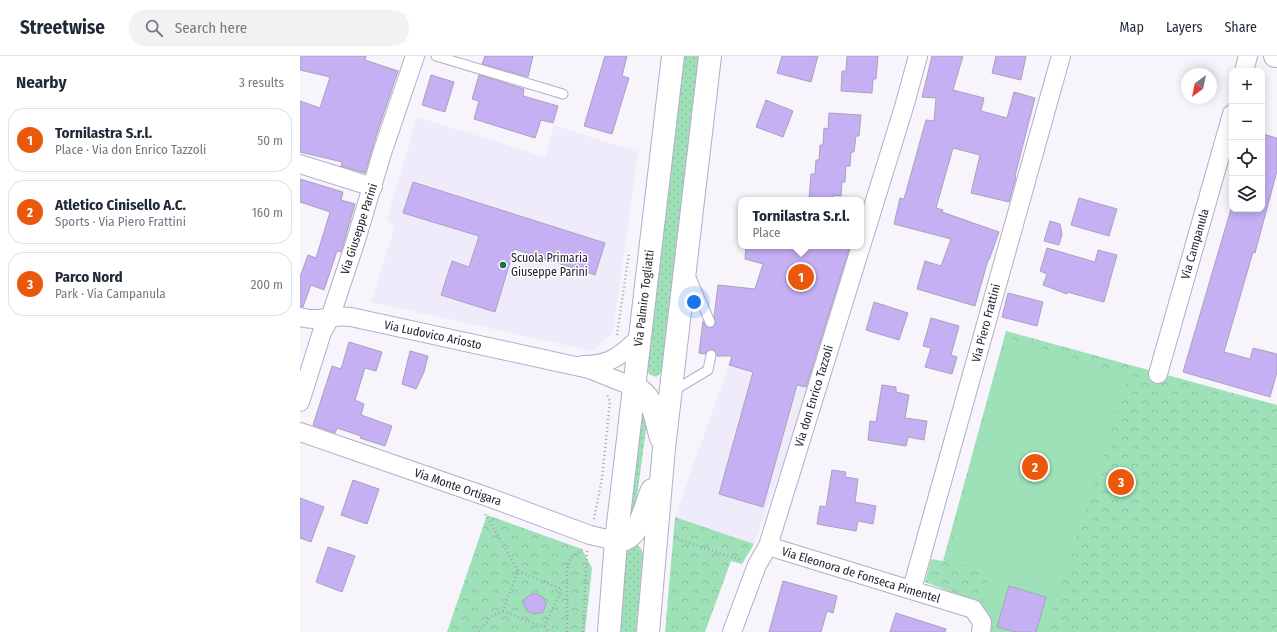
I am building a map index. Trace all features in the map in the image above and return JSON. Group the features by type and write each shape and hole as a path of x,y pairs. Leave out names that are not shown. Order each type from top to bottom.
{"street":[{"name":"Via Giuseppe Parini","path":"300,402 322,332 330,318 356,240 383,150 415,56"},
{"name":"Via Palmiro Togliatti","path":"609,632 616,541 673,56"},
{"path":"648,632 655,533 670,392 710,56"},
{"name":"Via don Enrico Tazzoli","path":"864,236 904,107 918,56"},
{"name":"Via Piero Frattini","path":"912,589 1061,56"},
{"path":"1245,68 1248,56"},
{"name":"Via Campanula","path":"1158,374 1229,125"},
{"path":"300,164 373,187"},
{"name":"Via don Enrico Tazzoli","path":"768,546 860,249"},
{"name":"Via Ludovico Ariosto","path":"300,317 310,320 339,316 351,317 597,372 634,387"},
{"name":"Via Ludovico Ariosto","path":"566,365 607,363 623,354 640,337"},
{"path":"616,541 626,539 635,530 640,521 663,459 651,403 640,390 634,387"},
{"name":"Via Monte Ortigara","path":"300,432 590,535 616,541"},
{"name":"Via Eleonora de Fonseca Pimentel","path":"732,632 757,565 768,546 973,609 982,622 981,632"}],"lane":[{"path":"436,56 563,94"},
{"path":"686,265 710,322"},
{"path":"670,392 708,370 711,355"}],"path":[{"path":"593,525 602,478 610,402 603,388"},
{"path":"483,510 518,572 562,589 544,628"},
{"path":"655,533 757,565"},
{"path":"567,632 567,569 569,561 573,555 586,547 583,632"},
{"path":"503,612 518,572"},
{"path":"479,632 492,616 503,612 544,628 549,632"}],"shaded area":[{"name":"Scuola Primaria Giuseppe Parini","path":"417,117 545,157 554,125 638,152 613,333 592,351 371,302 394,228 387,219"},
{"path":"767,249 850,249 810,388 754,544 675,517 746,316"}],"green space":[{"path":"683,56 700,56 663,368 662,372 656,377 647,372"},
{"path":"1006,331 1277,405 1277,632 991,632 985,610 978,602 925,582 931,559 943,561"},
{"path":"1007,338 1129,375 1046,632 993,632 994,624 992,615 983,601 990,573 947,559"},
{"path":"641,410 646,411 646,430 635,511 630,518 629,517"},
{"path":"487,515 579,548 583,551 592,568 585,632 447,632"},
{"path":"675,517 754,544 742,564 731,561 705,632 665,632"},
{"path":"633,544 640,547 643,554 636,632 619,632 626,552 627,548"}],"building":[{"path":"300,56 366,56 365,60 398,71 365,173 341,166 342,162 300,152 300,101 320,108 330,77 300,70"},
{"path":"485,56 533,56 528,77 482,64"},
{"path":"605,56 627,56 622,76 629,78 612,134 584,126"},
{"path":"782,56 818,56 811,82 777,73"},
{"path":"847,56 878,56 876,79 873,79 872,93 841,91 842,71 846,71"},
{"path":"932,56 963,56 953,90 984,98 981,111 1007,118 1014,92 1035,98 1009,202 971,193 980,155 953,148 936,208 943,210 942,212 999,232 988,260 975,306 917,289 925,261 941,266 951,239 894,224 900,198 904,199 926,120 934,121 936,98 922,97"},
{"path":"996,56 1026,56 1021,80 992,73"},
{"path":"431,75 454,82 445,112 422,105"},
{"path":"479,75 524,89 523,96 558,106 553,123 541,120 535,138 474,119 479,101 472,99"},
{"path":"766,100 793,111 783,137 756,127"},
{"path":"829,113 861,115 859,136 856,136 854,152 851,152 850,166 846,166 845,182 842,182 841,196 834,195 834,197 809,197 811,174 815,174 816,160 819,160 820,145 823,145 824,128 828,129"},
{"path":"1265,135 1277,138 1277,171 1255,253 1253,252 1224,352 1250,359 1253,348 1277,354 1277,372 1270,397 1183,372 1230,212 1265,212"},
{"path":"300,179 343,192 341,200 355,204 341,252 337,251 324,290 311,285 303,307 300,307 300,277 308,255 316,258 330,212 300,202"},
{"path":"413,182 605,243 595,275 514,249 495,312 441,295 452,261 469,267 479,236 403,213"},
{"path":"1079,198 1117,209 1109,236 1071,225"},
{"path":"1050,221 1060,224 1062,234 1059,245 1044,241"},
{"path":"1047,248 1095,262 1098,250 1117,255 1104,302 1067,292 1067,294 1043,285 1047,274 1040,271"},
{"path":"746,249 849,249 806,387 797,385 763,507 719,494 753,372 729,365 732,356 717,356 713,349 707,351 705,354 699,353 703,321 706,327 709,328 713,327 716,323 714,317 718,285 755,289 763,264 745,259"},
{"path":"1008,293 1043,302 1037,326 1002,317"},
{"path":"874,302 908,313 899,340 866,330"},
{"path":"931,318 959,326 951,355 957,357 952,374 925,367 931,348 923,346"},
{"path":"349,342 382,352 376,371 365,368 355,400 364,404 361,415 392,426 385,446 360,438 361,436 337,428 335,433 313,425 332,366 341,369"},
{"path":"410,351 428,356 424,372 416,389 402,384"},
{"path":"882,385 896,387 896,392 909,395 905,418 927,421 924,440 908,437 906,446 868,440 870,421 876,422"},
{"path":"832,470 846,472 845,477 858,479 855,502 876,506 873,524 858,521 856,531 817,524 820,506 826,507"},
{"path":"353,480 379,489 367,524 341,515"},
{"path":"300,498 324,507 311,542 300,538"},
{"path":"328,547 355,556 342,592 316,582"},
{"path":"783,581 837,596 833,613 827,611 821,632 769,632"},
{"path":"1009,586 1046,597 1036,632 1016,632 997,627"},
{"path":"534,593 543,597 546,604 543,612 534,614 527,611 523,603 527,597"},
{"path":"896,613 946,629 945,632 890,632"}],"place":[{"name":"Scuola Primaria Giuseppe Parini","path":"503,265"},
{"name":"Tornilastra S.r.l.","path":"801,277"},
{"name":"Atletico Cinisello A.C.","path":"1035,467"},
{"name":"Parco Nord","path":"1121,482"}]}
